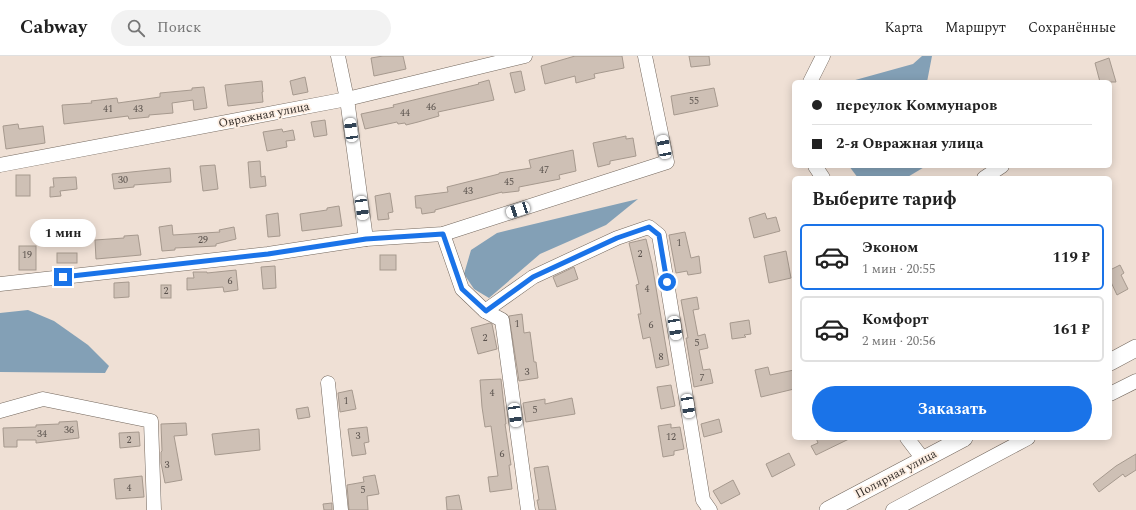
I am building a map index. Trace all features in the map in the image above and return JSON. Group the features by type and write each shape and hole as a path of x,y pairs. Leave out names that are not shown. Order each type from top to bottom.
{"street":[{"path":"338,56 347,99 366,239"},
{"name":"Овражная улица","path":"0,164 347,99 525,56"},
{"path":"0,284 268,254 366,239 443,234 667,162 645,56"},
{"path":"811,80 823,56"},
{"path":"987,176 999,168"},
{"path":"486,311 533,277 617,238 649,227 659,235 703,500 710,510"},
{"path":"443,234 462,289 486,311 502,320 528,510"},
{"path":"1112,361 1136,348"},
{"path":"1112,393 1136,381"},
{"path":"328,383 341,510"},
{"path":"0,410 43,400 152,421 154,510"},
{"path":"909,440 924,459"},
{"name":"Полярная улица","path":"828,510 960,440"},
{"path":"893,510 1024,440"}],"water":[{"path":"922,56 932,56 927,80 855,80 913,64"},
{"path":"850,168 923,168 909,176 856,176"},
{"path":"638,199 606,225 540,254 489,298 474,289 464,274 471,250 497,233"},
{"path":"28,310 54,321 88,345 109,366 105,373 0,372 0,313"}],"building":[{"path":"383,56 403,56 406,69 374,76 371,58"},
{"path":"575,56 622,56 624,68 594,74 595,78 576,83 575,76 545,84 541,66"},
{"path":"689,56 709,56 710,65 691,67"},
{"path":"1109,58 1116,82 1112,82 1112,80 1099,80 1095,63"},
{"path":"521,71 525,90 515,93 510,73"},
{"path":"305,77 308,92 293,95 290,81"},
{"path":"489,80 494,100 438,112 439,116 406,125 405,123 398,124 397,122 365,129 361,114 394,107 393,105 479,84 478,83"},
{"path":"262,81 263,102 228,106 225,85"},
{"path":"204,87 207,108 194,110 193,100 172,103 173,113 149,115 149,117 129,119 128,116 64,124 62,105 92,103 91,101 117,98 118,103 160,97 160,93 192,90 192,88"},
{"path":"714,88 718,106 674,115 671,96"},
{"path":"325,120 327,135 314,137 311,122"},
{"path":"18,124 19,129 43,126 45,143 6,149 3,126"},
{"path":"282,129 283,132 293,130 295,140 286,141 287,147 267,151 263,132"},
{"path":"626,136 626,139 633,138 636,156 610,161 610,164 598,167 593,143"},
{"path":"573,150 576,171 559,175 560,179 519,187 519,191 502,192 435,210 435,212 422,214 421,208 416,208 415,196 448,192 447,187 499,173 531,168 529,160"},
{"path":"260,161 261,177 265,176 266,186 250,188 248,162"},
{"path":"215,165 218,189 203,191 200,166"},
{"path":"170,168 171,182 134,185 134,187 114,189 112,174"},
{"path":"16,175 30,175 30,196 16,196"},
{"path":"76,177 77,189 60,191 61,196 50,197 50,187 54,187 53,178"},
{"path":"390,193 393,212 388,213 389,219 378,220 375,196"},
{"path":"339,206 342,226 302,231 300,214 327,210 327,208"},
{"path":"278,213 280,236 268,237 266,215"},
{"path":"765,213 767,219 776,217 780,231 754,238 749,218"},
{"path":"172,225 173,235 220,232 219,230 234,227 236,239 216,244 216,246 175,248 175,250 162,251 159,227"},
{"path":"685,232 691,258 699,256 701,273 688,275 687,271 676,273 669,235"},
{"path":"138,235 141,255 96,259 95,240 124,238 124,236"},
{"path":"646,239 652,264 669,365 656,368 650,337 643,339 638,314 641,314 636,285 639,284 629,243"},
{"path":"19,246 36,246 36,270 19,270"},
{"path":"786,251 791,278 769,283 764,256"},
{"path":"57,253 77,253 77,263 57,263"},
{"path":"380,255 396,255 396,270 380,270"},
{"path":"1120,265 1124,273 1121,275 1128,289 1117,295 1112,284 1112,269"},
{"path":"275,266 276,288 263,289 261,267"},
{"path":"574,267 578,279 557,287 553,277"},
{"path":"236,270 238,290 224,292 223,287 187,290 187,278 194,278 193,272 207,273"},
{"path":"129,282 129,297 114,298 114,283"},
{"path":"161,285 171,285 171,298 161,298"},
{"path":"697,297 699,309 693,310 698,336 705,334 708,348 699,350 703,370 710,369 713,383 694,387 686,338 688,338 681,300"},
{"path":"522,314 524,333 530,332 538,378 519,381 509,316"},
{"path":"749,320 751,334 744,335 746,337 732,339 730,323"},
{"path":"490,323 492,324 497,349 478,354 471,328"},
{"path":"768,367 770,375 792,370 792,389 761,397 755,370"},
{"path":"501,379 505,424 511,465 509,465 512,489 490,492 488,477 498,476 491,426 485,427 480,380"},
{"path":"671,385 675,406 661,409 657,387"},
{"path":"352,390 356,409 340,412 338,393"},
{"path":"572,398 575,414 526,422 523,403 545,399 545,404"},
{"path":"308,407 310,417 298,419 296,409"},
{"path":"719,419 722,432 704,437 701,424"},
{"path":"77,421 79,438 36,443 36,440 17,440 17,447 4,447 3,428 36,427 36,425 59,424 59,422"},
{"path":"186,423 187,435 174,436 182,480 165,483 161,463 161,424"},
{"path":"671,424 671,428 680,427 684,449 674,451 674,455 663,457 658,426"},
{"path":"367,427 369,442 364,443 366,454 352,456 348,429"},
{"path":"259,429 260,450 215,455 212,434"},
{"path":"139,432 140,446 120,448 119,433"},
{"path":"817,440 847,440 816,455 811,446 818,443"},
{"path":"789,453 795,465 772,477 766,464"},
{"path":"1136,454 1136,470 1125,477 1123,474 1099,492 1093,484 1116,466"},
{"path":"548,466 556,510 539,510 534,468"},
{"path":"375,475 379,494 367,496 368,510 349,510 347,485 364,482 363,477"},
{"path":"142,476 144,497 116,499 114,479"},
{"path":"733,480 740,494 721,504 713,491"},
{"path":"459,495 462,510 447,510 446,497"},
{"path":"332,503 332,510 324,510 323,504"}],"route":[{"path":"63,277 268,254 366,239 443,234 462,289 486,311 533,277 571,258 617,238 649,227 659,235 667,282"}]}
